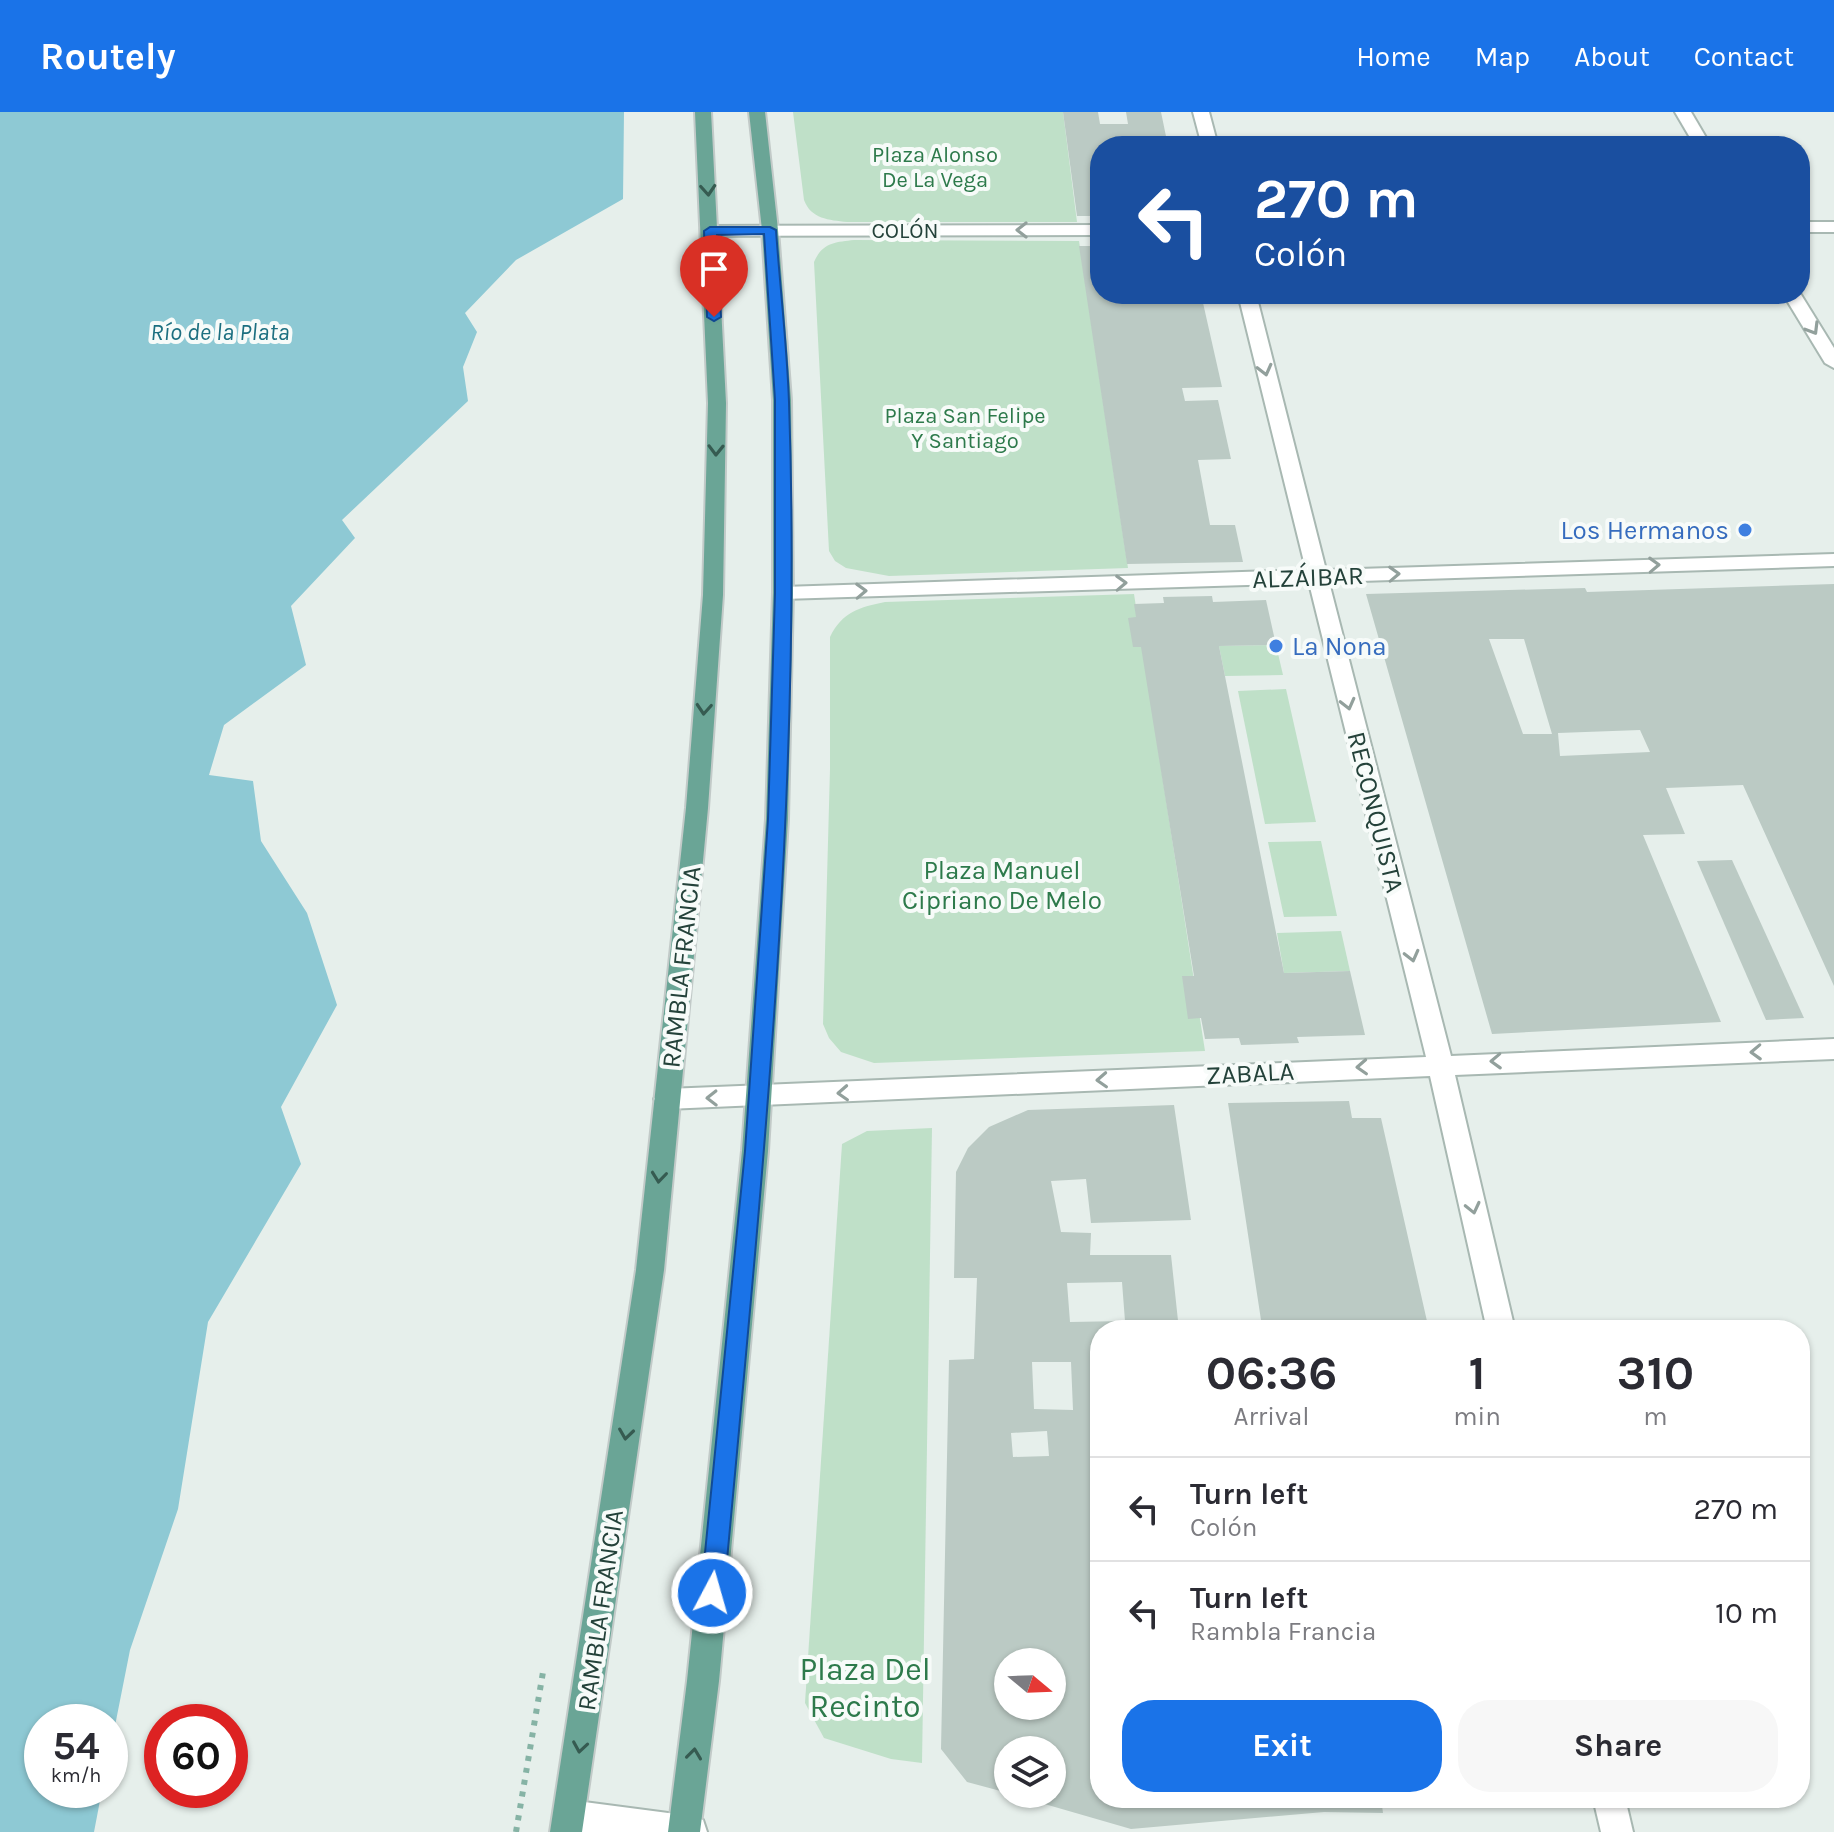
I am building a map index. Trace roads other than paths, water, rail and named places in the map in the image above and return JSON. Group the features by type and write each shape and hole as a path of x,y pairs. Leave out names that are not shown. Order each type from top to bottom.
{"main road":[{"name":"RAMBLA FRANCIA","path":"567,1824 650,1270 697,808 713,595 717,403 703,112"},
{"path":"684,1832 727,1447 777,819 783,593 782,400 770,230 757,112"}],"street":[{"path":"1201,112 1207,136"},
{"path":"1683,112 1697,136"},
{"path":"1810,227 1834,227"},
{"name":"COLÓN","path":"710,231 1090,230"},
{"name":"RECONQUISTA","path":"1249,304 1440,1063 1499,1320"},
{"path":"1798,304 1834,363"},
{"name":"ALZÁIBAR","path":"783,593 1834,560"},
{"name":"ZABALA","path":"667,1099 1440,1063 1834,1049"},
{"path":"1611,1808 1617,1832"},
{"path":"567,1824 691,1832"}],"water":[{"name":"Río de la Plata","path":"0,112 624,112 623,199 516,260 465,313 477,332 463,367 468,401 342,520 355,538 291,606 306,665 224,725 209,775 253,781 261,841 307,913 337,1005 281,1107 301,1164 208,1322 178,1509 130,1650 119,1704 24,1704 24,1808 99,1808 94,1832 0,1832"}],"place":[{"name":"Los Hermanos","path":"1745,530"},
{"name":"La Nona","path":"1276,646"}],"park label":[{"name":"Plaza Alonso De La Vega","path":"935,166"},
{"name":"Plaza San Felipe Y Santiago","path":"965,428"},
{"name":"Plaza Manuel Cipriano De Melo","path":"1002,885"},
{"name":"Plaza Del Recinto","path":"865,1688"}]}
